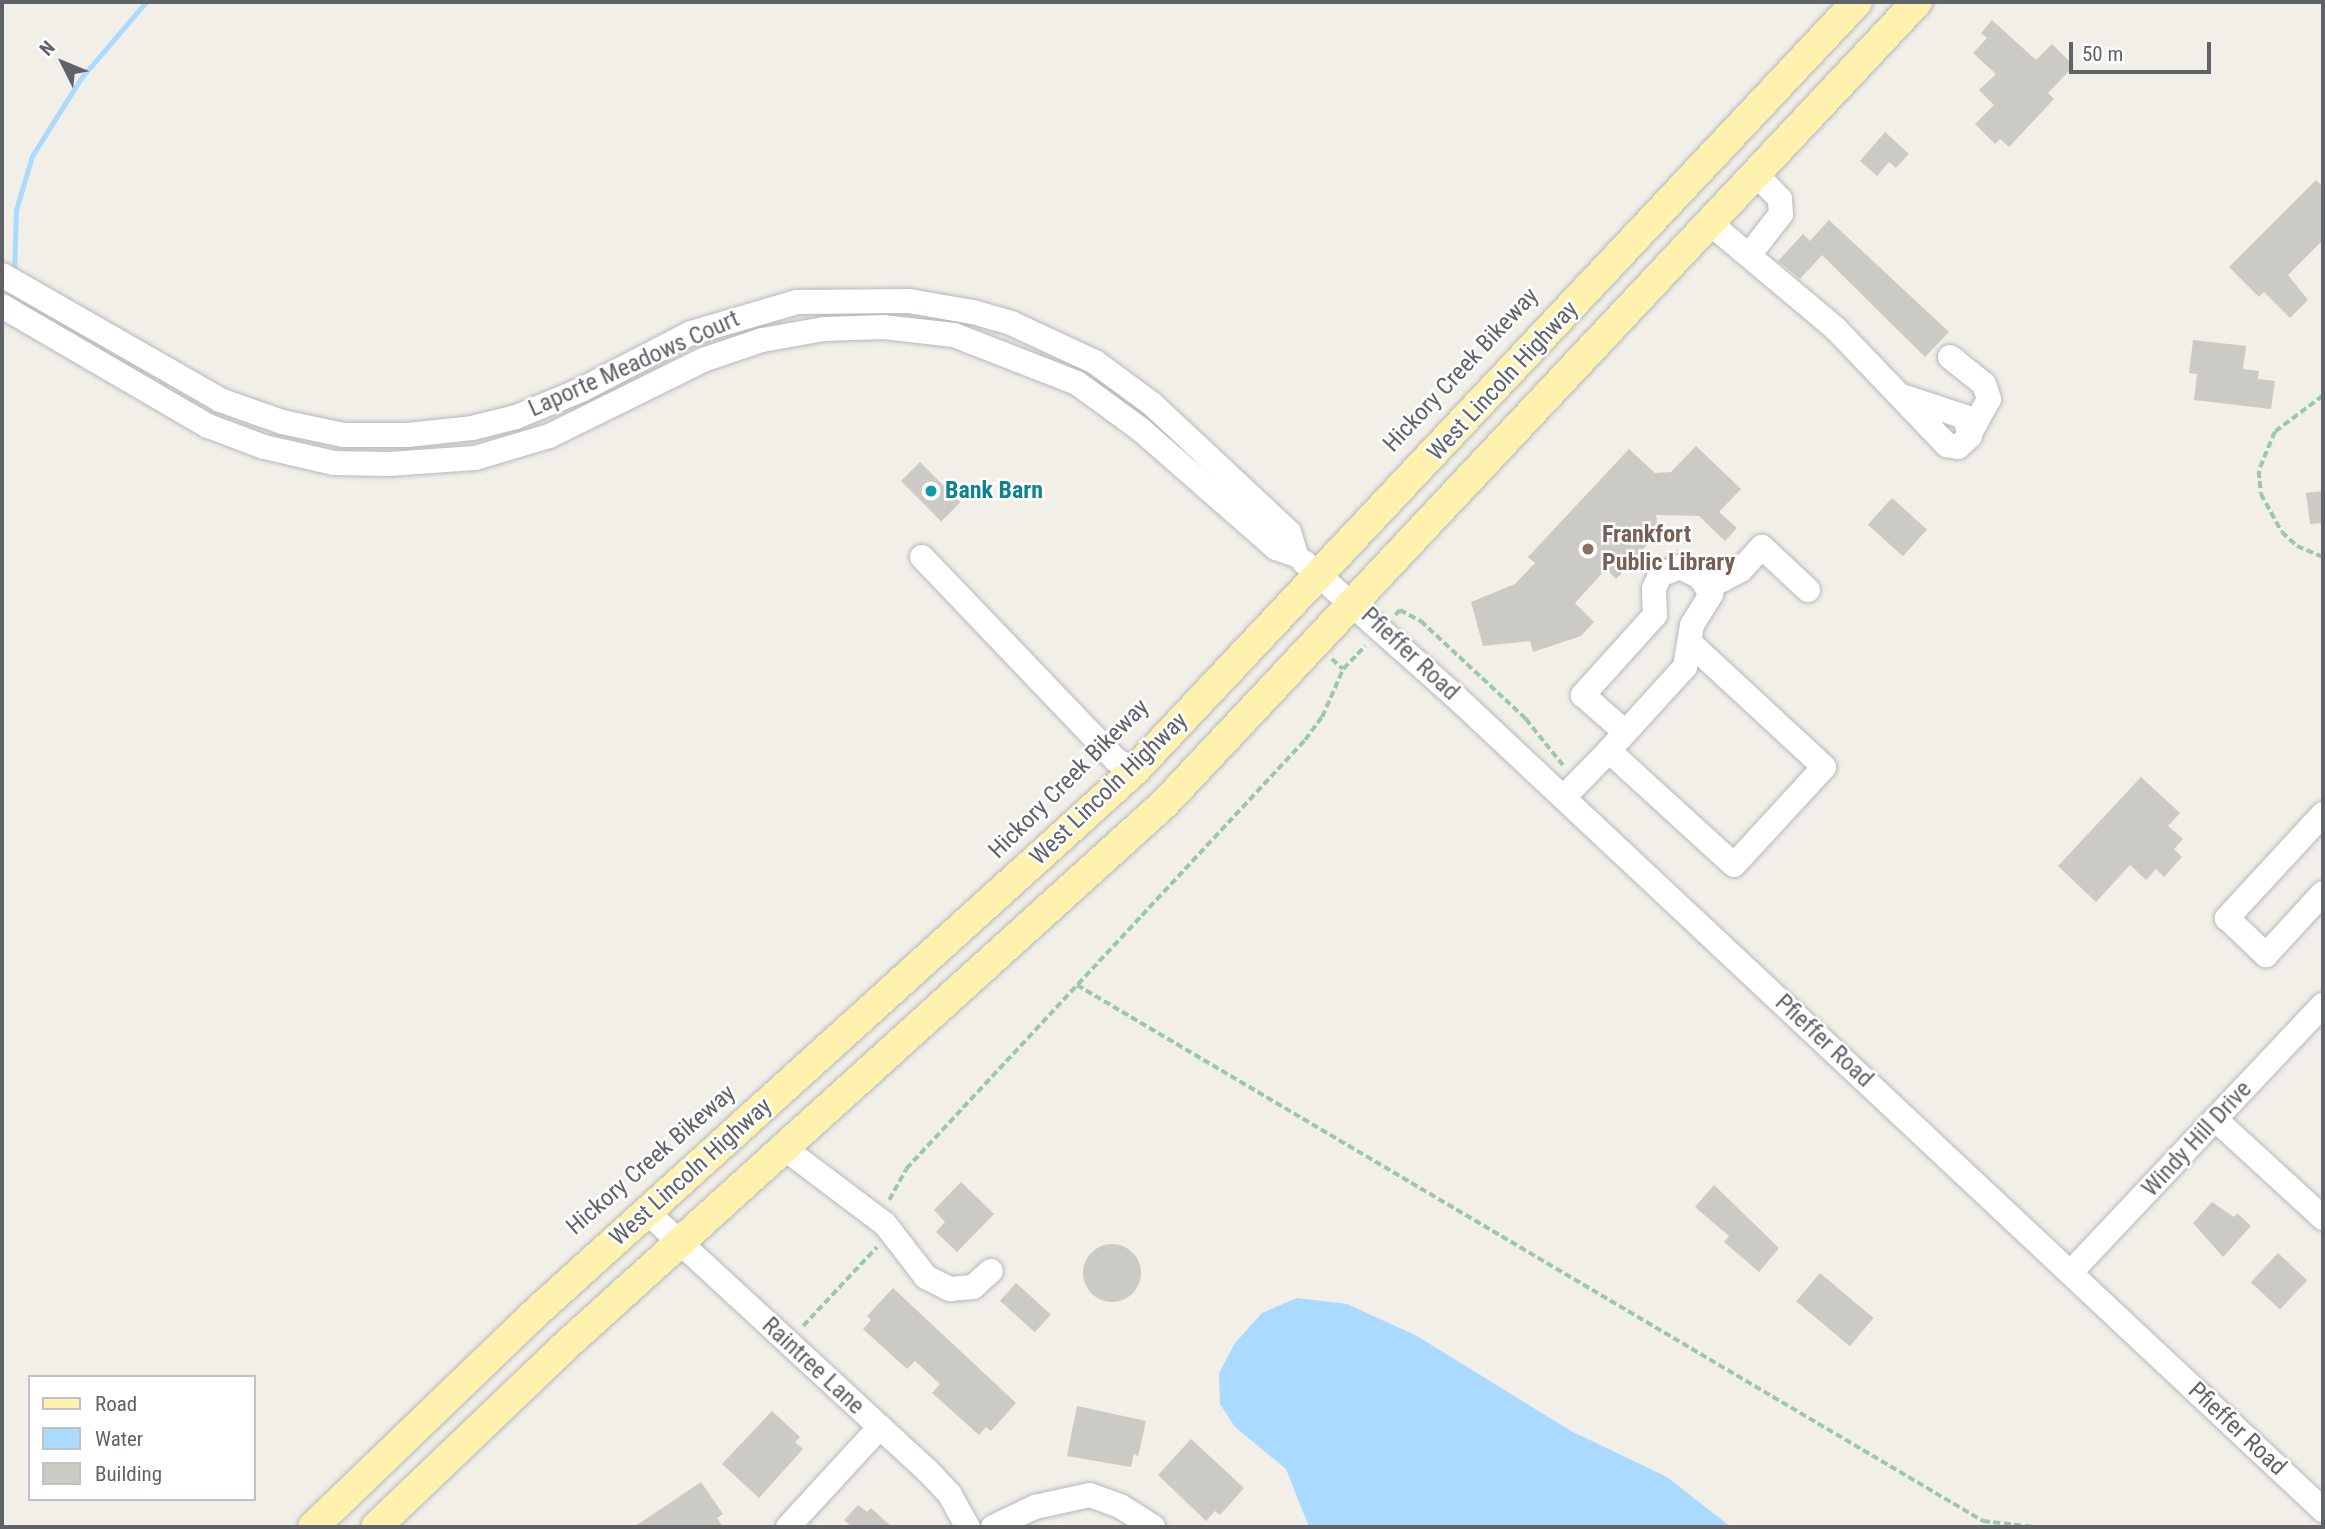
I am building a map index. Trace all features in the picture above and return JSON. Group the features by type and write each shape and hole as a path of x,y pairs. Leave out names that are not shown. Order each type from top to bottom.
{"main road":[{"name":"West Lincoln Highway","path":"313,1527 647,1212 1135,770 1857,2"},
{"name":"West Lincoln Highway","path":"376,1527 680,1243 1165,803 1356,604 1917,2"}],"street":[{"path":"1749,256 1781,214 1780,199 1757,175"},
{"path":"1711,224 1836,329 1905,397 1947,445 1958,447 1990,399 1984,384 1950,357"},
{"name":"Laporte Meadows Court","path":"2,275 220,400 282,422 344,435 408,435 472,428 516,416 581,390 691,333 797,302 909,301 973,312 1012,323 1095,362 1152,404 1289,532 1296,555"},
{"name":"Laporte Meadows Court","path":"2,306 208,426 264,447 334,463 375,464 475,458 549,436 704,360 762,340 824,329 884,327 954,335 1077,383 1140,429 1276,548 1296,555 1321,575"},
{"path":"1707,588 1741,570 1762,547 1808,590"},
{"path":"922,557 1116,760 1135,770"},
{"path":"1571,790 1609,751 1685,667 1691,634 1711,594 1700,577 1680,567 1660,575 1654,589 1656,615 1583,695 1625,732"},
{"name":"Pfieffer Road","path":"1321,575 1571,790 2071,1272 2323,1510"},
{"path":"1609,751 1734,865 1824,767 1691,634 1656,615"},
{"path":"2323,814 2227,918 2266,954 2323,893"},
{"name":"Windy Hill Drive","path":"2071,1272 2323,1005"},
{"path":"2215,1119 2323,1219"},
{"path":"784,1148 885,1224 926,1277 950,1289 973,1287 990,1271"},
{"name":"Raintree Lane","path":"647,1212 937,1481 968,1527"},
{"path":"788,1527 880,1427"},
{"path":"993,1527 1035,1507 1090,1495 1120,1506 1153,1527"}],"path":[{"path":"2323,396 2275,432 2259,471 2261,494 2282,532 2297,546 2323,557"},
{"path":"1399,610 1422,621 1526,719 1571,790"},
{"path":"787,1342 870,1256 885,1224 892,1190 906,1169 1305,740 1322,717 1343,669"},
{"path":"1077,985 1983,1521 2035,1527"}],"water":[{"path":"1297,1298 1347,1304 1417,1336 1571,1431 1667,1477 1731,1527 1309,1527 1286,1469 1235,1427 1220,1404 1219,1373 1235,1343 1262,1313"}],"building":[{"path":"1992,20 2036,60 2052,44 2074,66 2048,93 2054,99 2009,147 2000,139 1995,144 1975,124 1994,105 1979,90 1996,74 1973,53 1987,38 1981,33"},
{"path":"1885,132 1909,154 1896,168 1889,162 1877,176 1860,161"},
{"path":"2316,180 2323,187 2323,240 2288,275 2308,300 2290,318 2264,292 2259,297 2229,267"},
{"path":"1829,220 1949,332 1925,357 1822,255 1800,279 1778,261 1803,234 1810,241"},
{"path":"2193,340 2246,346 2243,369 2259,371 2258,379 2275,381 2271,409 2194,400 2197,374 2189,373"},
{"name":"Frankfort Public Library","path":"1696,446 1741,489 1719,512 1737,528 1725,541 1699,516 1656,515 1658,530 1636,559 1616,579 1606,569 1575,603 1594,622 1581,636 1533,652 1530,641 1483,646 1471,602 1515,584 1535,563 1528,557 1629,449 1655,473 1671,472"},
{"name":"Bank Barn","path":"920,462 960,502 941,521 901,481"},
{"path":"2323,491 2323,523 2310,524 2306,493"},
{"path":"1892,498 1927,529 1903,556 1868,525"},
{"path":"2141,777 2180,813 2168,826 2183,839 2174,849 2182,857 2164,877 2156,869 2146,880 2130,865 2096,902 2058,866"},
{"path":"961,1182 994,1214 957,1252 936,1232 945,1222 934,1210"},
{"path":"1714,1185 1779,1248 1759,1272 1724,1242 1729,1236 1695,1207"},
{"path":"2212,1202 2234,1217 2237,1213 2251,1226 2223,1257 2193,1223"},
{"path":"1112,1244 1128,1249 1136,1257 1141,1273 1136,1289 1128,1297 1112,1302 1096,1297 1088,1289 1083,1273 1088,1257 1096,1249"},
{"path":"2278,1253 2307,1280 2280,1310 2251,1282"},
{"path":"1820,1273 1874,1318 1850,1346 1796,1301"},
{"path":"1016,1283 1051,1314 1035,1332 1000,1301"},
{"path":"893,1288 1016,1403 991,1431 986,1427 979,1435 932,1393 940,1384 915,1361 907,1369 863,1329 871,1320 867,1316"},
{"path":"1077,1406 1146,1421 1138,1457 1134,1453 1131,1467 1067,1456"},
{"path":"772,1411 800,1437 795,1442 803,1449 759,1498 722,1464"},
{"path":"1191,1439 1244,1488 1220,1515 1215,1511 1206,1521 1158,1475"},
{"path":"701,1482 723,1514 717,1518 723,1527 634,1527"},
{"path":"858,1505 867,1512 871,1508 892,1527 852,1527 844,1520"}],"waterway":[{"path":"14,276 16,210 32,156 81,78 146,2"}],"place":[{"name":"Bank Barn","path":"931,491"},
{"name":"Frankfort Public Library","path":"1588,549"}]}
